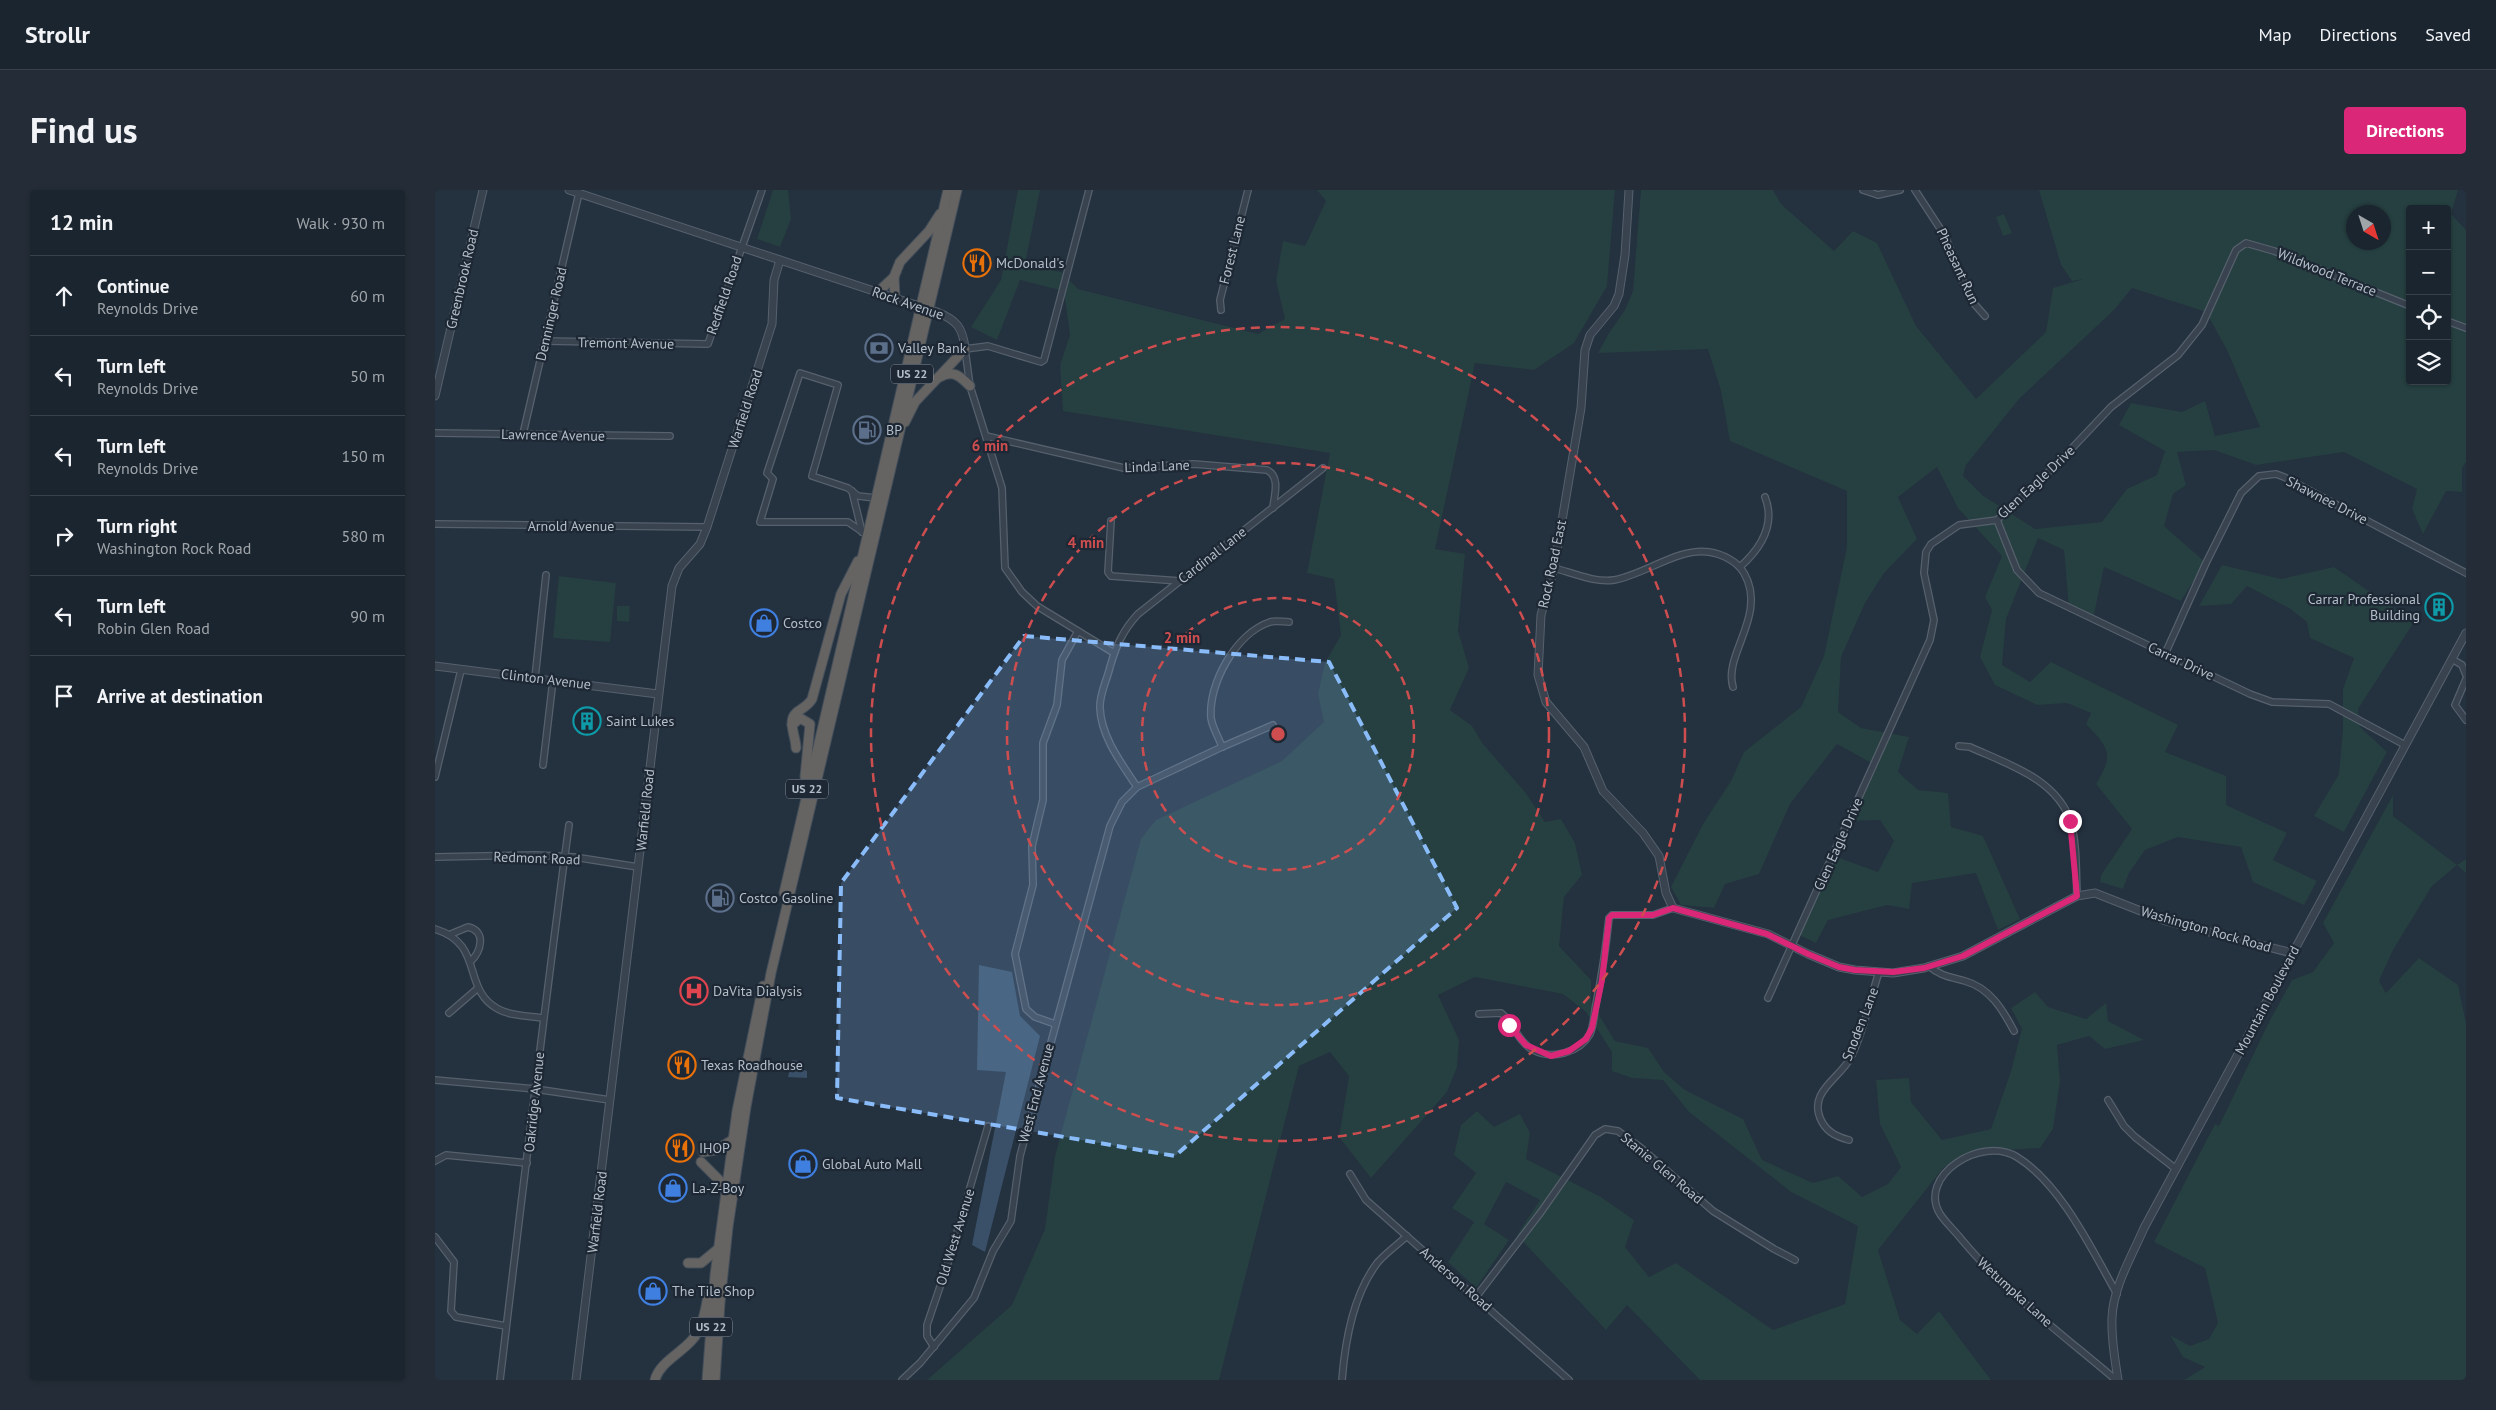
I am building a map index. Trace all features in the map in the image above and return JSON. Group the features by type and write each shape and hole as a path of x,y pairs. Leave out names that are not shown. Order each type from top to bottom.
{"highway":[{"name":"US 22","path":"715,1380 720,1303 729,1227 746,1107 764,1009 897,438 948,190"},
{"name":"US 22","path":"707,1380 715,1275 749,1048 865,533 957,190"},
{"path":"878,292 893,277 900,262 929,230 945,205"},
{"path":"893,277 895,298"},
{"path":"897,438 915,402 965,349"},
{"path":"938,378 944,374 957,374 970,386"},
{"path":"796,748 792,725 795,714 808,704 811,699 843,589 861,557"},
{"path":"792,725 801,718 810,724 804,804"},
{"path":"703,1152 716,1150 734,1139"},
{"path":"701,1162 719,1180 726,1192"},
{"path":"688,1264 701,1263 719,1249"},
{"path":"655,1380 657,1374 687,1346 699,1331 715,1275"}],"street":[{"name":"Greenbrook Road","path":"435,396 483,190"},
{"name":"Rock Avenue","path":"569,190 878,292 955,320 963,331 970,386 1002,488 1005,568 1018,587 1037,606 1114,653"},
{"path":"741,247 762,190"},
{"path":"965,349 988,346 1041,362 1047,352 1089,190"},
{"name":"Forest Lane","path":"1221,310 1220,300 1247,190"},
{"name":"Rock Road East","path":"1629,190 1625,255 1619,294 1614,306 1590,335 1585,350 1581,408 1555,568 1546,594 1538,643 1538,675 1541,690 1547,702 1584,747 1603,791 1652,845 1659,856 1666,894 1673,908"},
{"path":"1863,190 1878,195 1900,190"},
{"name":"Pheasant Run","path":"1915,190 1945,236 1970,299 1985,316"},
{"name":"Denninger Road","path":"523,434 579,193"},
{"name":"Wildwood Terrace","path":"2244,244 2250,243 2274,251 2406,304"},
{"name":"Glen Eagle Drive","path":"1768,998 1930,640 1934,620 1924,573 1926,552 1931,544 1959,525 1997,520 2058,463 2111,407 2177,355 2198,332 2236,250 2244,244"},
{"name":"Redfield Road","path":"708,344 741,247"},
{"name":"Warfield Road","path":"576,1380 673,581 679,568 700,544 707,527 772,324 774,280 780,260"},
{"path":"2451,322 2466,328"},
{"name":"Tremont Avenue","path":"545,341 708,344"},
{"path":"865,533 848,522 760,522 773,479 767,473 800,373 838,385 812,476 852,491 858,496 875,498"},
{"name":"Lawrence Avenue","path":"435,434 670,436"},
{"name":"Linda Lane","path":"986,436 1124,468 1194,464 1271,472 1276,482 1273,508"},
{"name":"Cardinal Lane","path":"1114,653 1127,625 1138,614 1323,468"},
{"name":"Shawnee Drive","path":"2165,654 2206,563 2241,493 2259,476 2268,473 2284,478 2466,573"},
{"path":"852,491 865,533"},
{"path":"1740,567 1756,551 1763,540 1769,512 1765,497"},
{"path":"1111,520 1109,572 1111,576 1180,581"},
{"name":"Carrar Drive","path":"1997,520 2017,570 2039,593 2165,654 2272,702 2329,704 2405,745"},
{"name":"Arnold Avenue","path":"435,524 707,527"},
{"path":"1555,568 1598,579 1614,580 1686,554 1701,551 1719,554 1740,567 1749,585 1751,602 1749,617 1732,674 1733,688"},
{"path":"535,678 546,575"},
{"path":"1222,747 1211,720 1212,700 1217,678 1228,658 1257,628 1271,622 1289,622"},
{"path":"1055,1024 1035,1017 1027,1009 1015,954 1033,885 1032,846 1043,800 1043,743 1057,704 1062,660 1078,631"},
{"name":"Mountain Boulevard","path":"2117,1380 2112,1318 2117,1294 2144,1228 2292,953 2346,858 2466,633"},
{"path":"1114,653 1100,702 1102,725 1115,752 1137,787"},
{"path":"2452,659 2462,665 2466,675"},
{"name":"Clinton Avenue","path":"435,666 658,694"},
{"path":"435,777 461,670"},
{"path":"543,765 553,680"},
{"path":"2466,680 2455,705 2466,720"},
{"name":"West End Avenue","path":"902,1380 933,1347 974,1298 993,1251 1011,1221 1020,1156 1110,826 1122,802 1137,787 1222,747 1273,726"},
{"path":"1959,746 1970,747 2033,776 2052,792 2070,821 2077,896"},
{"name":"Oakridge Avenue","path":"500,1380 543,1018 569,825"},
{"name":"Redmont Road","path":"435,857 536,856 639,867"},
{"name":"Washington Rock Road","path":"1673,908 1743,926 1839,967 1879,972 1907,971 1963,956 2077,896 2095,893 2166,921 2292,953"},
{"path":"1479,1014 1501,1014 1526,1045 1545,1055 1557,1056 1577,1046 1586,1039 1592,1028 1602,980 1609,918 1612,915 1653,915 1673,908"},
{"path":"451,934 468,927 477,932 481,941 480,946 470,962"},
{"path":"435,929 451,934 463,947 478,988 485,999 499,1010 543,1018"},
{"path":"1929,966 1945,977 1971,983 1993,998 2014,1031"},
{"name":"Snoden Lane","path":"1849,1140 1833,1134 1824,1126 1818,1112 1818,1100 1824,1088 1851,1056 1879,972"},
{"path":"449,1012 478,988"},
{"path":"435,1080 535,1089 610,1100"},
{"path":"2108,1100 2124,1126 2176,1169"},
{"name":"Old West Avenue","path":"933,1347 927,1336 927,1325 948,1263 988,1126"},
{"name":"Stanie Glen Road","path":"1476,1297 1541,1212 1595,1135 1605,1129 1618,1131 1641,1148 1713,1211 1795,1260"},
{"name":"Wetumpka Lane","path":"2117,1294 2080,1230 2055,1194 2019,1158 1997,1149 1975,1153 1961,1158 1937,1184 1934,1196 1940,1214 1985,1268 2117,1380"},
{"path":"435,1161 446,1155 527,1163"},
{"name":"Anderson Road","path":"1350,1174 1366,1200 1569,1380"},
{"path":"1342,1380 1343,1358 1353,1312 1362,1289 1377,1263 1407,1236"},
{"path":"435,1237 454,1262 451,1311 456,1317 506,1326"}],"highlighted area":[{"path":"1024,636 1329,662 1457,908 1175,1156 837,1098 841,883"}],"green space":[{"path":"773,190 788,190 791,219 780,247 757,239"},
{"path":"1018,190 1040,190 1025,264 1061,272 1078,289 1258,334 1285,319 1276,281 1283,241 1305,246 1326,201 1317,190 1615,190 1607,286 1574,343 1534,370 1475,363 1435,549 1465,554 1458,631 1469,668 1450,710 1472,726 1483,744 1525,792 1545,822 1561,819 1575,843 1582,875 1564,897 1559,946 1591,980 1591,1002 1615,1041 1648,1048 1664,1072 1685,1090 1743,1119 1762,1160 1813,1183 1838,1176 1862,1197 1888,1184 1901,1167 1880,1124 1876,1080 1909,1078 1911,1102 1942,1140 1991,1129 2011,1071 2022,1029 2011,1008 2035,992 2048,1007 2086,1019 2106,1003 2108,1021 2144,1040 2105,1049 2089,1036 2057,1045 2060,1081 2053,1129 2040,1148 1990,1151 1944,1167 1878,1250 1900,1320 1917,1334 1939,1311 1991,1380 1700,1380 1627,1305 1606,1330 1517,1235 1540,1200 1506,1182 1484,1224 1509,1240 1476,1288 1448,1262 1474,1222 1452,1208 1476,1173 1454,1155 1461,1125 1477,1111 1494,1127 1520,1114 1530,1133 1526,1159 1601,1197 1634,1220 1625,1247 1649,1277 1676,1263 1773,1330 1845,1304 1858,1226 1791,1192 1689,1112 1663,1080 1632,1078 1612,1071 1612,1052 1586,1012 1563,994 1475,977 1438,995 1459,1040 1457,1067 1447,1092 1371,1178 1339,1137 1349,1076 1330,1052 1299,1066 1219,1380 927,1380 1012,1305 1045,1229 1055,1156 1141,839 1156,820 1282,761 1324,722 1318,694 1325,663 1341,635 1334,579 1307,573 1330,453 1063,411 1060,365 1070,335 1064,291 1020,280 997,340 971,327 1001,280"},
{"path":"1641,190 1773,190 1781,204 1834,251 1853,231 1877,243 1916,326 1976,399 2046,332 2053,288 2083,279 2072,281 2061,265 2039,190 2458,190 2451,214 2466,230 2466,462 2462,468 2462,492 2446,491 2423,534 2412,509 2417,489 2344,452 2256,465 2214,450 2177,452 2186,485 2173,494 2164,526 2205,562 2181,601 2104,567 2093,619 2069,607 2064,550 2038,538 2006,619 2002,665 2030,682 2051,662 2178,725 2165,752 2226,776 2226,805 2287,833 2273,860 2317,881 2304,905 2253,882 2241,847 2178,837 2145,850 2129,873 2123,889 2100,882 2101,875 2132,829 2096,784 2106,765 2107,758 2104,745 2086,724 2091,713 2067,703 2037,705 1995,685 1980,657 1992,610 1985,597 2002,556 1958,508 1937,467 1898,497 1917,539 1884,573 1865,603 1841,657 1838,712 1861,728 1909,737 1898,772 1918,790 1948,793 1951,827 1983,836 2020,919 1998,930 1976,873 1912,883 1909,909 1887,905 1828,920 1816,943 1797,934 1834,856 1878,872 1894,841 1880,820 1849,821 1875,765 1837,744 1790,804 1759,874 1725,884 1714,908 1681,905 1671,887 1703,824 1731,781 1744,752 1801,707 1824,656 1847,547 1847,491 1730,441 1721,391 1708,349 1598,353 1625,310 1633,291","holes":["2132,288 2206,312 2227,350 2260,427 2215,436 2205,401 2182,412 2131,403 2119,425 2165,451 2157,475 2127,489 2102,522 2035,529 1982,495 1963,476 1966,465 2019,399 2114,310"]},
{"path":"2004,214 2012,233 2003,236 1996,217"},
{"path":"2222,565 2281,579 2334,567 2414,622 2358,709 2360,727 2387,752 2344,832 2314,816 2339,774 2343,729 2343,689 2354,658 2310,638 2307,622 2289,608 2247,586 2231,604 2199,606"},
{"path":"559,576 616,583 610,642 553,638"},
{"path":"617,606 630,606 629,622 617,621"},
{"path":"2393,795 2393,816 2457,865 2432,886 2393,950 2379,981 2386,993 2419,958 2458,985 2466,1023 2466,1380 2184,1380 2205,1367 2183,1357 2170,1335 2190,1346 2209,1339 2218,1323 2205,1268 2154,1242 2215,1124 2219,1126 2269,1022 2292,980 2313,972 2334,943 2323,923"},
{"path":"2466,859 2466,873 2457,865"}],"water":[{"path":"979,965 1012,972 1020,1016 1040,1036 985,1252 972,1245 1006,1072 977,1070"},
{"path":"792,1060 799,1061 801,1069 807,1071 807,1078 788,1077"}],"place":[{"name":"McDonald's","path":"977,263"},
{"name":"Valley Bank","path":"879,348"},
{"name":"BP","path":"867,430"},
{"name":"Carrar Professional Building","path":"2439,607"},
{"name":"Costco","path":"764,623"},
{"name":"Saint Lukes","path":"587,721"},
{"name":"Costco Gasoline","path":"720,898"},
{"name":"DaVita Dialysis","path":"694,991"},
{"name":"Texas Roadhouse","path":"682,1065"},
{"name":"IHOP","path":"680,1148"},
{"name":"Global Auto Mall","path":"803,1164"},
{"name":"La-Z-Boy","path":"673,1188"},
{"name":"The Tile Shop","path":"653,1291"}],"route":[{"path":"1509,1025 1526,1045 1545,1055 1557,1056 1569,1051 1586,1039 1592,1028 1602,980 1609,918 1612,915 1653,915 1673,908 1767,934 1828,964 1855,970 1879,972 1907,971 1950,961 2077,896 2073,833 2070,821"}]}
